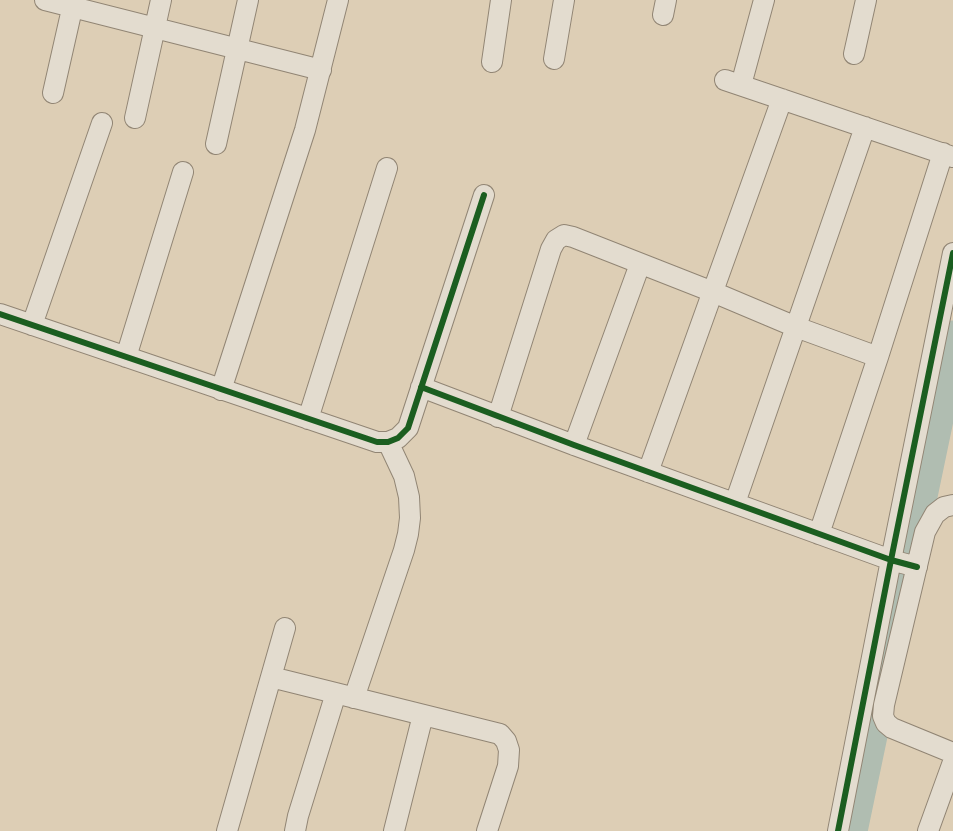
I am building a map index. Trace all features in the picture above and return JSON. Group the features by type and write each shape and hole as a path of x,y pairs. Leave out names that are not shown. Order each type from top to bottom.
{"street":[{"path":"45,0 74,4 155,28 321,70"},
{"path":"135,118 161,0"},
{"path":"216,144 248,0"},
{"path":"221,390 294,166 321,70 338,0"},
{"path":"492,62 501,0"},
{"path":"554,59 564,0"},
{"path":"764,0 733,82 948,155 819,534"},
{"path":"854,54 866,0"},
{"path":"53,93 74,4"},
{"path":"648,472 782,99"},
{"path":"32,325 102,123"},
{"path":"735,503 865,127"},
{"path":"308,419 387,168"},
{"path":"126,357 183,172"},
{"path":"0,314 377,442 388,442 398,438 408,428 484,195"},
{"path":"498,416 551,249 556,240 564,235 573,237 713,292 796,328 878,357"},
{"path":"953,253 904,563 883,716 886,723 892,728 953,754"},
{"path":"574,444 640,264"},
{"path":"421,387 648,472 904,563"},
{"path":"295,831 298,816 404,550 408,534 410,518 409,497 404,476 388,442"},
{"path":"838,831 904,563 935,514 944,507 953,505"},
{"path":"227,831 286,628"},
{"path":"271,677 500,734 506,741 509,750 508,766 487,831"},
{"path":"394,831 423,715"},
{"path":"928,831 953,762"}],"waterway":[{"path":"850,831 953,338"}],"cycle path":[{"path":"0,314 377,442 388,442 398,438 408,428 484,195"},
{"path":"838,831 953,253"},
{"path":"421,387 574,445 891,560 917,567"}]}
